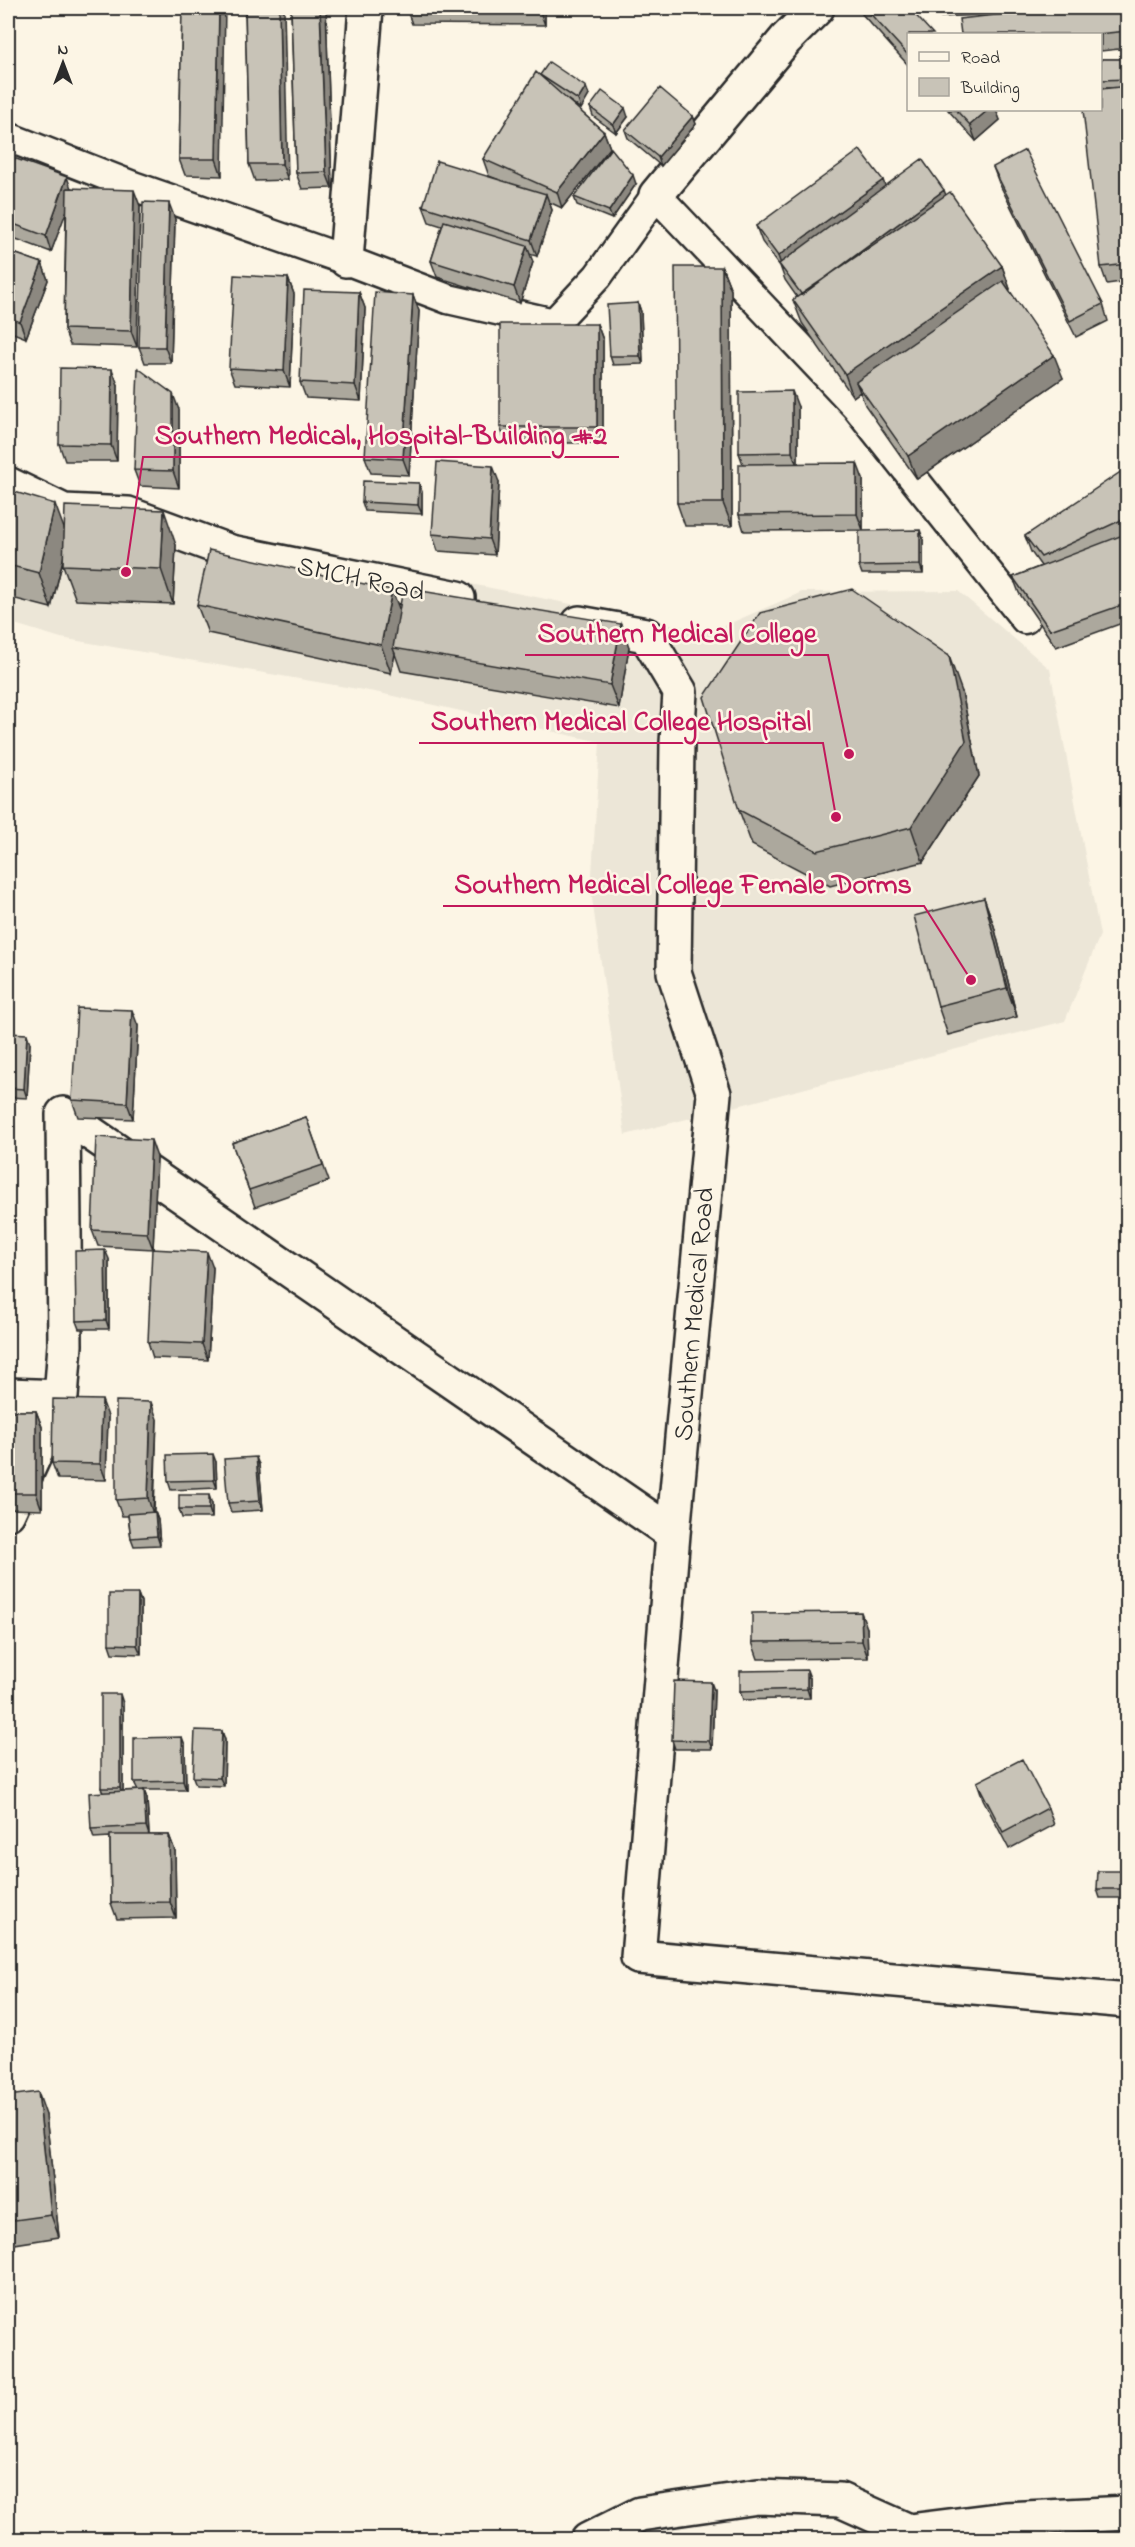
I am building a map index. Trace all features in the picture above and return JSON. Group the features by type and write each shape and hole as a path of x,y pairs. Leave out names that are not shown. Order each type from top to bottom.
{"street":[{"path":"346,260 366,8"},
{"path":"656,195 786,39 817,8"},
{"name":"SMCH Road","path":"8,484 64,511 128,514 231,552 483,603"},
{"name":"Southern Medical Road","path":"550,617 646,635 681,692 677,743 674,972 714,1094 673,1534 638,1957 1128,2001"},
{"path":"8,1513 61,1396 65,1345 63,1114 673,1534"},
{"path":"8,1395 61,1396"},
{"path":"588,2540 640,2514 758,2497 840,2500 909,2531 1005,2519 1128,2512"}],"lane":[{"path":"8,137 133,186 448,298 554,323 598,276 656,195 856,406 1025,619"}],"shaded area":[{"path":"8,477 242,538 710,632 802,592 958,591 1050,669 1100,935 1065,1021 625,1135 591,891 600,742 375,692 61,638 8,622"}],"building":[{"path":"182,8 219,8 216,159 179,159"},
{"path":"245,8 279,8 282,164 249,164"},
{"path":"291,8 320,8 326,172 296,173"},
{"path":"406,8 539,8 539,9"},
{"path":"865,8 909,8 932,33 907,33 907,54"},
{"path":"1059,8 1128,8 1128,31 1102,34 961,33 959,19"},
{"path":"1102,59 1128,59 1128,79 1102,80"},
{"path":"549,62 586,87 578,100 540,75"},
{"path":"536,72 604,132 557,192 483,159"},
{"path":"1128,86 1128,264 1101,267 1083,111 1102,111 1102,89"},
{"path":"660,88 693,116 658,157 625,130"},
{"path":"602,91 625,108 613,125 590,107"},
{"path":"957,111 987,111 970,125"},
{"path":"611,148 633,175 609,211 574,197"},
{"path":"860,150 883,180 778,256 756,226"},
{"path":"1025,150 1103,304 1070,321 993,167"},
{"path":"8,156 67,177 46,236 8,222"},
{"path":"922,159 944,190 802,295 779,264"},
{"path":"437,161 546,194 531,240 423,206"},
{"path":"67,188 134,190 131,331 64,329"},
{"path":"950,192 1002,266 845,374 793,300"},
{"path":"143,202 169,203 165,347 139,347"},
{"path":"444,221 527,246 514,287 431,261"},
{"path":"8,251 42,263 20,322 8,317"},
{"path":"675,267 722,267 723,503 677,503"},
{"path":"234,275 288,278 284,371 229,368"},
{"path":"1003,281 1054,355 908,456 856,382"},
{"path":"304,290 359,292 355,385 300,382"},
{"path":"375,292 413,295 403,459 365,457"},
{"path":"638,303 640,356 610,356 607,305"},
{"path":"500,324 597,324 597,427 500,427"},
{"path":"60,368 112,369 111,445 59,444"},
{"path":"138,368 173,394 173,471 134,470"},
{"path":"792,391 792,452 739,453 739,392"},
{"path":"437,462 493,466 489,539 432,534"},
{"path":"857,463 857,514 739,515 739,464"},
{"path":"1125,469 1128,473 1128,517 1041,557 1025,536"},
{"path":"363,481 419,483 418,505 362,502"},
{"path":"8,490 55,504 39,573 8,565"},
{"path":"65,506 164,510 161,569 63,565"},
{"path":"920,530 920,565 859,566 859,531"},
{"path":"1128,533 1128,603 1050,630 1013,577"},
{"path":"209,550 392,590 381,645 197,605"},
{"path":"403,588 621,624 610,685 393,648"},
{"path":"852,589 949,656 966,741 911,827 817,851 739,810 704,697 760,613"},
{"path":"984,898 1007,988 938,1006 914,916"},
{"path":"77,1008 132,1010 127,1103 72,1100"},
{"path":"8,1033 27,1034 24,1089 8,1088"},
{"path":"306,1117 323,1165 249,1190 232,1143"},
{"path":"96,1137 151,1140 147,1233 92,1230"},
{"path":"152,1249 207,1252 202,1344 148,1342"},
{"path":"105,1250 106,1320 76,1321 75,1251"},
{"path":"53,1399 102,1400 100,1464 52,1463"},
{"path":"116,1401 151,1402 148,1498 116,1500"},
{"path":"8,1411 36,1411 36,1493 8,1493"},
{"path":"213,1454 214,1480 168,1481 167,1455"},
{"path":"256,1457 260,1501 228,1503 224,1459"},
{"path":"179,1495 209,1495 209,1509 179,1509"},
{"path":"155,1512 157,1536 131,1538 128,1514"},
{"path":"109,1594 138,1594 137,1645 109,1644"},
{"path":"861,1612 862,1641 752,1642 752,1613"},
{"path":"807,1670 807,1689 740,1691 740,1671"},
{"path":"674,1681 711,1682 709,1741 672,1740"},
{"path":"101,1694 120,1694 120,1788 101,1788"},
{"path":"195,1730 222,1731 220,1778 193,1777"},
{"path":"182,1737 183,1781 134,1782 134,1738"},
{"path":"1022,1759 1048,1808 1003,1832 977,1782"},
{"path":"144,1790 146,1826 91,1829 89,1793"},
{"path":"110,1835 169,1835 170,1902 111,1903"},
{"path":"1098,1871 1124,1871 1124,1889 1097,1889"},
{"path":"38,2092 51,2215 8,2221 8,2096"}],"place":[{"name":"Southern Medical., Hospital-Building #2","path":"126,572"},
{"name":"Southern Medical College","path":"849,754"},
{"name":"Southern Medical College Hospital","path":"836,817"},
{"name":"Southern Medical College Female Dorms","path":"971,980"}]}
